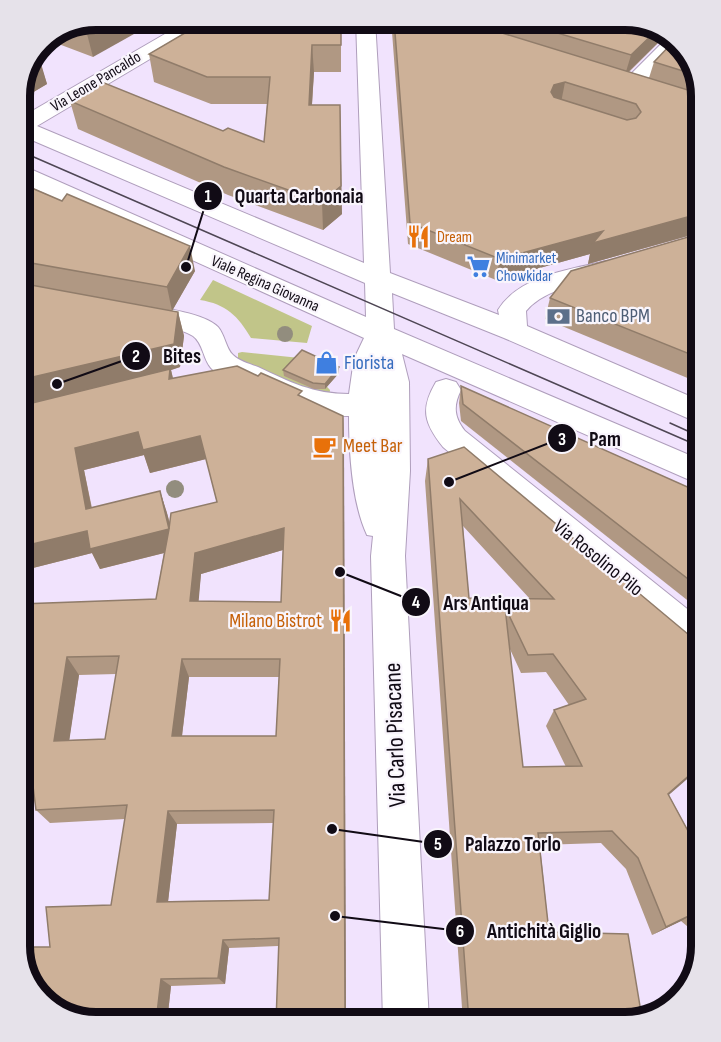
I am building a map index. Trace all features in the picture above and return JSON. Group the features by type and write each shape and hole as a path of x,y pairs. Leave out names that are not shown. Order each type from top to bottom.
{"street":[{"name":"Via Leone Pancaldo","path":"30,121 185,30"},
{"path":"373,30 380,334"},
{"path":"652,93 622,83 668,46"},
{"path":"30,131 377,278 514,331 691,407"},
{"name":"Viale Regina Giovanna","path":"30,177 380,334 484,377"},
{"path":"514,331 512,310 524,296 538,289 625,264"},
{"path":"114,311 173,321 205,331 223,363 300,399 329,405 364,405"},
{"name":"Via Carlo Pisacane","path":"380,334 367,362 364,405 372,496 388,556"},
{"name":"Via Carlo Pisacane","path":"380,334 392,368 394,471 388,556 406,1012"},
{"path":"198,374 211,357 213,343"},
{"path":"394,431 417,403 439,391 484,377 691,468"},
{"name":"Via Rosolino Pilo","path":"446,390 439,405 439,415 443,425 454,439 691,633"}],"green space":[{"path":"213,280 312,326 307,343 251,338 230,312 200,300"},
{"path":"238,353 300,358 330,390 329,399 238,361"}],"building":[{"path":"190,30 341,30 341,45 312,45 309,105 340,105 341,186 322,202 224,167 70,101 102,82 223,131 228,128 264,142 270,77 207,77 149,54"},
{"path":"395,30 493,30 690,91 691,216 593,243 603,231 500,259 410,223","holes":["565,82 636,104 641,112 636,118 627,120 554,97 551,92 554,85"]},
{"path":"547,30 629,30 651,36 631,55"},
{"path":"669,47 686,72 654,62"},
{"path":"30,187 62,201 67,194 190,246 167,287 30,263"},
{"path":"691,236 691,355 550,298 571,271"},
{"path":"30,285 178,312 174,344 30,378"},
{"path":"302,350 339,367 325,384 313,383 283,370"},
{"path":"237,366 258,376 261,373 302,391 298,395 343,416 345,1012 276,1012 279,938 223,940 218,978 161,979 157,1012 92,1012 67,1005 49,993 32,963 30,947 50,947 46,907 111,905 127,805 36,810 32,778 30,779 30,604 156,599 169,529 90,549 87,531 30,545 30,404 170,369 169,379","holes":["138,432 143,450 200,436 217,502 171,513 169,529 160,491 86,509 75,448","284,528 281,602 190,601 195,553","119,656 105,739 54,741 67,657","182,659 280,659 276,736 172,736","274,810 269,900 157,902 168,811"]},
{"path":"461,386 691,489 691,581 463,404"},
{"path":"464,447 691,637 691,774 668,794 691,837 691,915 666,927 638,858 612,831 538,833 549,932 628,934 641,1010 468,1012 428,459","holes":["460,499 554,599 469,598","505,607 528,655 553,654 586,699 554,710 582,766 523,767"]}],"tram line":[{"path":"30,155 691,443"},
{"path":"670,423 691,432"}],"place":[{"name":"Dream","path":"419,237"},
{"name":"Quarta Carbonaia","path":"186,267"},
{"name":"Minimarket Chowkidar","path":"478,267"},
{"name":"Banco BPM","path":"558,316"},
{"name":"Fiorista","path":"326,363"},
{"name":"Bites","path":"57,384"},
{"name":"Meet Bar","path":"325,446"},
{"name":"Pam","path":"449,482"},
{"name":"Ars Antiqua","path":"340,572"},
{"name":"Milano Bistrot","path":"340,621"},
{"name":"Palazzo Torlo","path":"332,829"},
{"name":"Antichità Giglio","path":"335,916"}]}
